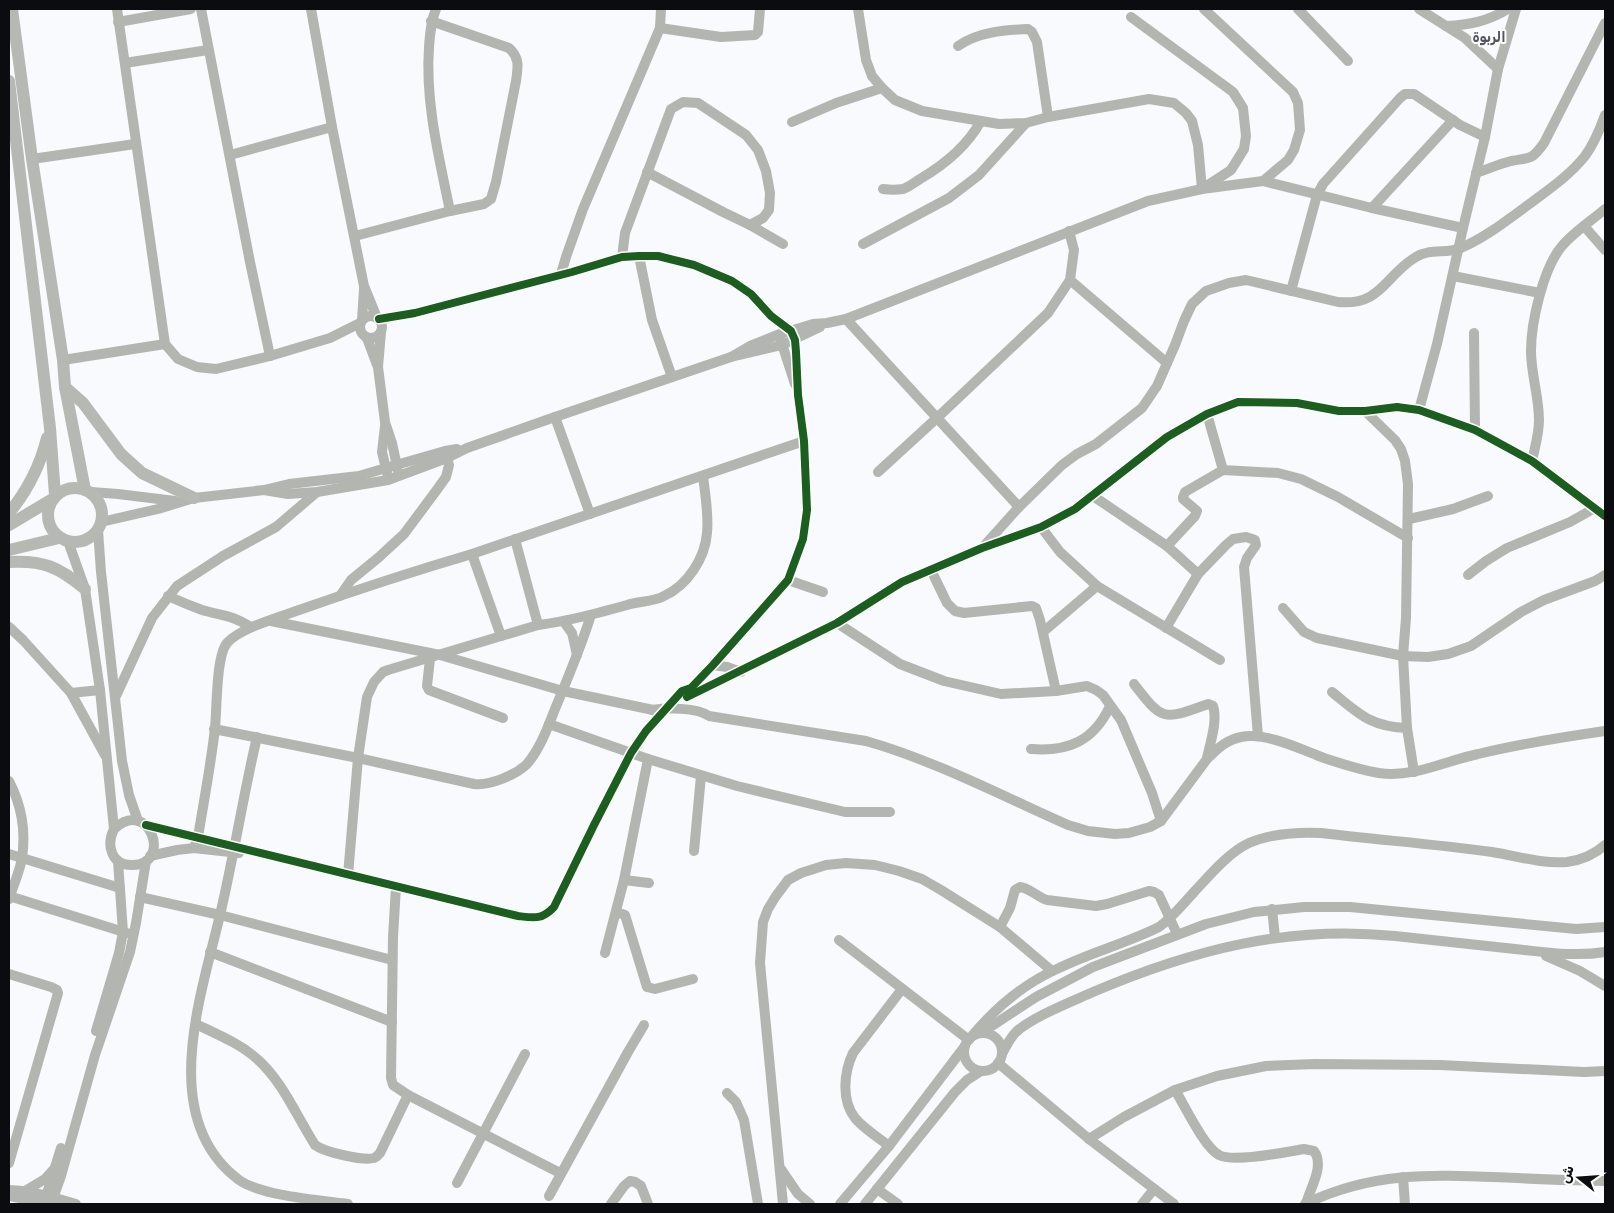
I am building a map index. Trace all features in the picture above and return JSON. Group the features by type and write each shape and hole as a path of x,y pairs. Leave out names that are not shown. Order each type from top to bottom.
{"main road":[{"path":"9,550 64,540 83,540 90,537 100,526 102,512 100,505 88,491 65,387 12,9"},
{"path":"9,82 50,428 53,498 48,510 48,519 54,532 64,540"},
{"path":"65,387 83,403 121,454 142,473 194,498"},
{"path":"9,513 19,502 42,460 50,428"},
{"path":"9,525 62,491 69,489 88,491"},
{"path":"9,562 26,561 47,565 72,578 86,589"}],"street":[{"path":"117,9 165,344 178,359 197,366 216,369 270,356 330,338 369,316 378,318 416,313 622,257 639,256 658,256 694,265 732,281 751,294 771,316 793,335 804,441 807,510 803,539 788,580 689,693"},
{"path":"118,22 191,9"},
{"path":"201,9 270,356"},
{"path":"436,9 431,21 427,69 431,111 450,211"},
{"path":"561,274 583,209 660,28 661,9"},
{"path":"660,28 721,37 755,35 758,32 760,9"},
{"path":"858,9 866,60 872,76 895,100 922,111 999,124 1026,124 1048,117 1149,99 1174,103 1186,113 1192,122 1198,145 1202,189"},
{"path":"1298,9 1348,62"},
{"path":"1419,9 1464,38 1498,69"},
{"path":"1446,26 1482,22 1508,9"},
{"path":"1419,410 1453,276 1485,137 1498,69 1516,9"},
{"path":"1206,10 1293,92 1298,103 1300,130 1294,150 1288,160 1263,181"},
{"path":"314,12 332,127 364,286 381,322 382,331 378,367 385,422 392,443 388,480"},
{"path":"1131,17 1233,92 1242,108 1246,136 1244,149 1231,170 1202,189"},
{"path":"355,236 484,204 491,199 518,68 516,54 509,48 431,21"},
{"path":"1476,173 1512,161 1526,160 1536,154 1544,143 1605,23"},
{"path":"958,46 969,38 1005,30 1028,29 1032,32 1037,42 1048,117"},
{"path":"125,63 208,50"},
{"path":"792,122 836,103 882,88"},
{"path":"1291,291 1317,195 1323,184 1356,145 1405,94 1410,93 1418,96 1453,120 1485,137"},
{"path":"622,257 625,233 671,109 683,102 698,103 746,135 758,150 766,171 770,193 769,210 763,218 750,225"},
{"path":"982,548 1019,507 1062,465 1096,444 1142,408 1157,386 1192,304 1206,291 1228,283 1246,280 1338,302 1357,302 1366,299 1379,291 1418,256 1428,252 1458,250 1481,239 1550,189 1585,156 1605,115"},
{"path":"1372,208 1453,120"},
{"path":"883,188 892,190 905,188 935,170 956,153 974,133 981,121"},
{"path":"864,244 949,198 979,175 1026,124"},
{"path":"230,155 332,127"},
{"path":"32,159 135,144"},
{"path":"647,172 783,244"},
{"path":"264,490 288,494 317,492 388,480 447,458 467,448 731,357 750,346 781,340 846,318 1148,202 1202,189 1263,181 1463,228"},
{"path":"1532,461 1540,417 1531,352 1532,337 1546,272 1562,245 1605,209"},
{"path":"1584,226 1605,250"},
{"path":"878,472 938,418 1048,313 1070,280 1074,250 1069,231"},
{"path":"639,256 652,320 672,377"},
{"path":"1453,276 1540,293"},
{"path":"1070,280 1168,363"},
{"path":"364,286 360,332 365,337 378,367"},
{"path":"330,338 375,338 382,331 416,313"},
{"path":"846,318 1019,507"},
{"path":"782,324 781,340 798,394"},
{"path":"1474,333 1475,430"},
{"path":"62,360 165,344"},
{"path":"233,849 198,836 165,830 142,823 124,821 114,829 110,837 109,846 112,854 118,861 132,866 148,858 177,850 194,848 233,849 255,852 518,916 538,918 548,914 554,907 631,753 643,737 649,735 669,711 682,691 689,693 723,681 837,623 902,582 982,548 1041,527 1075,509 1168,437 1207,414 1238,402 1297,403 1339,411 1365,411 1396,407 1419,410 1475,430 1532,461 1605,516"},
{"path":"1365,411 1395,440 1405,461 1408,484 1408,538 1403,656 1407,728 1414,772"},
{"path":"1207,414 1223,470"},
{"path":"555,417 590,514"},
{"path":"194,848 198,836 214,729 220,659 227,643 251,627 804,441"},
{"path":"49,1200 130,952 148,858 154,848 154,839 151,831 142,823 129,795 122,761 101,572 100,526 194,498 359,476 445,451 467,448"},
{"path":"340,596 345,586 351,580 404,534 446,477 449,464 447,458"},
{"path":"391,466 399,476"},
{"path":"1167,546 1195,516 1197,511 1183,496 1186,492 1223,470 1278,473 1301,479 1338,497 1408,538"},
{"path":"348,875 358,758 367,698 374,682 383,672 538,625 564,622 663,597 680,586 691,574 701,556 707,534 707,512 703,476"},
{"path":"88,491 178,502"},
{"path":"116,696 152,618 177,586 222,556 276,527 317,492"},
{"path":"1093,496 1167,546 1198,574"},
{"path":"1408,519 1453,509 1488,496"},
{"path":"1468,575 1507,548 1570,522 1595,508"},
{"path":"1041,527 1060,552 1097,586 1220,660"},
{"path":"1166,628 1198,574 1226,545 1234,540 1246,537 1255,540 1256,546 1247,558 1244,567 1258,736"},
{"path":"515,539 538,625"},
{"path":"64,540 86,589 100,690 114,829"},
{"path":"472,554 501,636"},
{"path":"931,570 947,602 955,611 964,613 1032,606 1036,608 1056,691"},
{"path":"1283,608 1300,628 1317,638 1403,656 1448,654 1471,646 1521,612 1544,600 1595,581 1605,575"},
{"path":"788,580 823,592"},
{"path":"1043,632 1097,586"},
{"path":"168,596 201,610 228,615 251,627"},
{"path":"214,729 474,784 490,784 518,771 526,765 538,747 563,691 591,615"},
{"path":"270,621 440,655 563,691 652,710 702,713 709,716 866,741 928,763 1068,825 1088,831 1115,834 1145,829 1161,821 1207,759 1223,744 1241,736 1258,736 1285,743 1356,768 1380,773 1402,774 1477,754 1605,731"},
{"path":"564,622 572,633 577,656"},
{"path":"837,623 900,664 944,681 1001,694 1056,691 1087,686 1096,690 1103,695 1121,720 1152,794 1161,821"},
{"path":"9,627 71,693 107,760"},
{"path":"430,659 427,686 429,690 504,718"},
{"path":"710,668 727,667 741,672"},
{"path":"710,668 714,678 723,681"},
{"path":"1134,684 1151,706 1168,716 1194,710 1208,704 1213,706 1213,730 1207,759"},
{"path":"71,693 100,690"},
{"path":"1332,692 1356,712 1371,721 1383,726 1407,728"},
{"path":"1031,749 1048,751 1076,744 1096,730 1110,706"},
{"path":"549,724 701,776 845,812 890,812"},
{"path":"256,737 196,1024 192,1054 192,1101 202,1134 214,1156 248,1186 264,1191 348,1204"},
{"path":"605,954 624,880 648,759"},
{"path":"694,851 701,776"},
{"path":"9,781 20,808 22,819 22,858 9,897 134,935"},
{"path":"840,1204 889,1146 992,1014 1009,999 1026,986 1052,971 1159,927 1171,919 1210,875 1233,854 1248,844 1296,832 1321,833 1491,852 1547,862 1568,862 1579,859 1590,855 1605,845"},
{"path":"9,854 120,888"},
{"path":"72,1203 62,1187 58,1172 120,952 123,932 118,861"},
{"path":"784,1204 761,973 761,953 763,922 768,909 788,880 801,873 826,865 846,863 875,865 899,871 922,879 1000,927 1052,971"},
{"path":"624,880 649,883"},
{"path":"396,887 392,960 392,1082 395,1087 408,1095 560,1173"},
{"path":"1000,927 1010,908 1015,890 1020,887 1027,889 1039,898 1096,906 1149,891 1159,895 1177,934"},
{"path":"140,897 220,915 392,960"},
{"path":"1605,927 1576,929 1350,907 1319,906 1272,909 1206,924 1106,961 1074,976 1036,996 972,1039 965,1056 969,1064 977,1070 991,1069 1000,1058 1010,1039 1025,1025 1100,989 1200,954 1275,937 1319,933 1370,934 1570,955 1605,952"},
{"path":"1272,909 1275,937"},
{"path":"616,912 624,915 647,987 655,989 692,979"},
{"path":"839,940 902,989 972,1039"},
{"path":"1531,951 1564,963 1605,986"},
{"path":"210,952 392,1022"},
{"path":"9,974 51,986 57,990 58,994 9,1163"},
{"path":"889,1146 852,1114 846,1095 847,1072 853,1053 902,989"},
{"path":"196,1024 227,1039 255,1057 273,1076 315,1145 325,1150 363,1158 377,1156 408,1095"},
{"path":"549,1196 560,1173 644,1025"},
{"path":"972,1039 991,1034 998,1040 1002,1049 1000,1058"},
{"path":"457,1183 525,1054"},
{"path":"1000,1058 1089,1139 1174,1204"},
{"path":"1089,1139 1124,1117 1175,1090 1217,1076 1266,1066 1315,1064 1440,1065 1584,1072 1605,1071"},
{"path":"865,1204 955,1092 967,1080 982,1070"},
{"path":"1175,1090 1203,1137 1219,1155 1234,1158 1304,1149 1314,1151 1319,1160 1318,1169 1306,1204"},
{"path":"727,1093 736,1102 744,1120 758,1204"},
{"path":"780,1169 798,1194 810,1204"},
{"path":"25,1191 58,1172"},
{"path":"1306,1204 1336,1190 1368,1181 1403,1177 1452,1175 1605,1181"},
{"path":"1403,1177 1405,1204"},
{"path":"611,1204 624,1186 634,1182 641,1186 648,1204"},
{"path":"877,1189 898,1204"},
{"path":"1142,1204 1154,1189"},
{"path":"9,1190 25,1191 49,1200"},
{"path":"9,1196 72,1203"}],"cycle path":[{"path":"146,825 518,916 542,916 554,907 631,753 646,731 682,691 691,688 713,665 788,580 803,539 807,510 804,441 798,395 795,340 791,331 771,316 751,294 732,281 694,265 658,256 622,257 415,313 379,319"},
{"path":"687,697 837,623 902,582 982,548 1041,527 1075,509 1167,437 1207,414 1238,402 1297,403 1339,411 1365,411 1397,407 1419,410 1475,430 1532,461 1605,516"}],"district":[{"name":"الربوة","path":"1489,37"}]}
